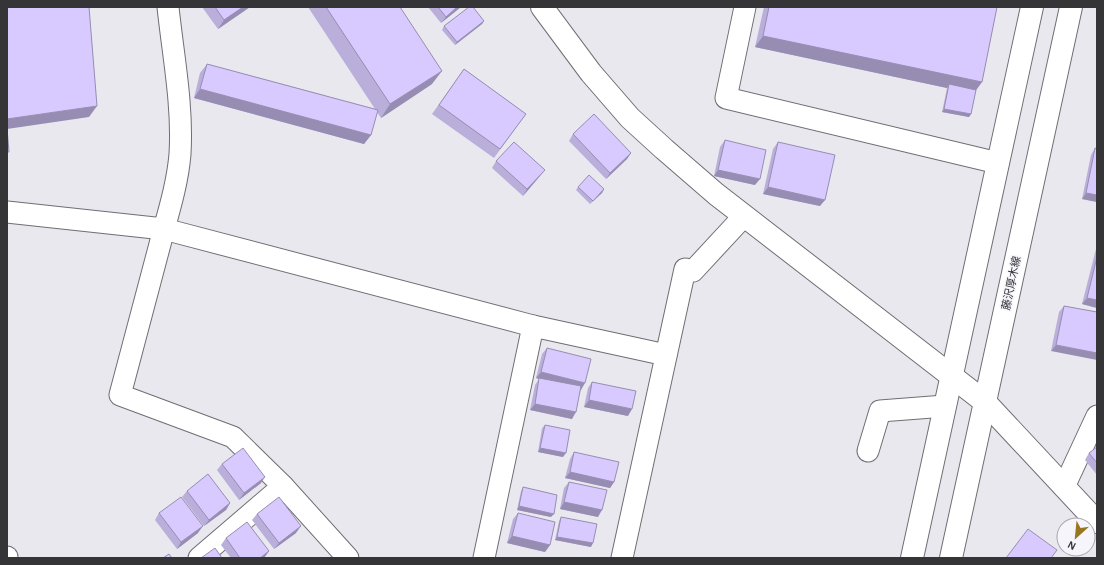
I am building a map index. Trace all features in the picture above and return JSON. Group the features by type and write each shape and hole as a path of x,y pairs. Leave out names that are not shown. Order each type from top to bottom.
{"main road":[{"path":"542,7 591,73 630,118 670,154 744,216 985,402 1097,522"},
{"path":"912,558 1032,7"},
{"name":"藤沢厚木線","path":"951,558 1071,7"}],"street":[{"path":"168,7 180,112 180,154 170,207 120,395 233,437 283,486 348,558"},
{"path":"745,7 726,98 998,163"},
{"path":"7,212 164,229 533,326 666,355"},
{"path":"622,558 685,270 693,271 744,216"},
{"path":"484,558 533,326"},
{"path":"868,451 880,411 945,406"},
{"path":"1064,487 1097,416"},
{"path":"199,558 283,486"}],"building":[{"path":"7,7 89,7 97,106 7,119"},
{"path":"215,7 243,7 224,20"},
{"path":"326,7 400,7 442,71 390,104"},
{"path":"438,7 457,7 446,17"},
{"path":"469,7 473,7 484,21 457,42 444,26"},
{"path":"769,7 997,7 982,82 763,36"},
{"path":"207,64 378,110 371,135 200,89"},
{"path":"464,69 526,114 500,149 439,105"},
{"path":"949,84 976,90 971,114 944,109"},
{"path":"594,114 631,153 610,173 573,134"},
{"path":"7,128 9,152 7,152"},
{"path":"725,140 766,150 760,179 718,170"},
{"path":"514,142 545,170 527,189 496,161"},
{"path":"778,142 835,155 825,200 768,187"},
{"path":"1095,148 1097,149 1097,195 1086,193"},
{"path":"589,175 604,189 593,201 578,187"},
{"path":"1097,257 1097,300 1087,298"},
{"path":"1064,306 1097,312 1097,353 1056,345"},
{"path":"547,348 591,359 585,383 541,372"},
{"path":"539,378 581,386 576,412 535,404"},
{"path":"592,382 636,391 632,409 589,400"},
{"path":"545,425 570,430 566,453 540,448"},
{"path":"1097,447 1097,463 1089,453"},
{"path":"243,448 265,477 244,493 222,464"},
{"path":"574,452 619,462 614,482 570,472"},
{"path":"208,474 230,503 209,520 187,491"},
{"path":"569,482 607,490 602,510 564,502"},
{"path":"523,487 557,495 554,514 519,506"},
{"path":"181,497 203,526 181,542 159,513"},
{"path":"279,497 301,526 279,543 257,514"},
{"path":"518,513 555,522 550,545 512,536"},
{"path":"561,517 597,524 593,543 557,537"},
{"path":"247,522 269,551 260,558 240,558 226,538"},
{"path":"1028,529 1056,549 1051,558 1006,558"},
{"path":"215,548 222,558 201,558"},
{"path":"169,554 172,558 163,558"}]}
